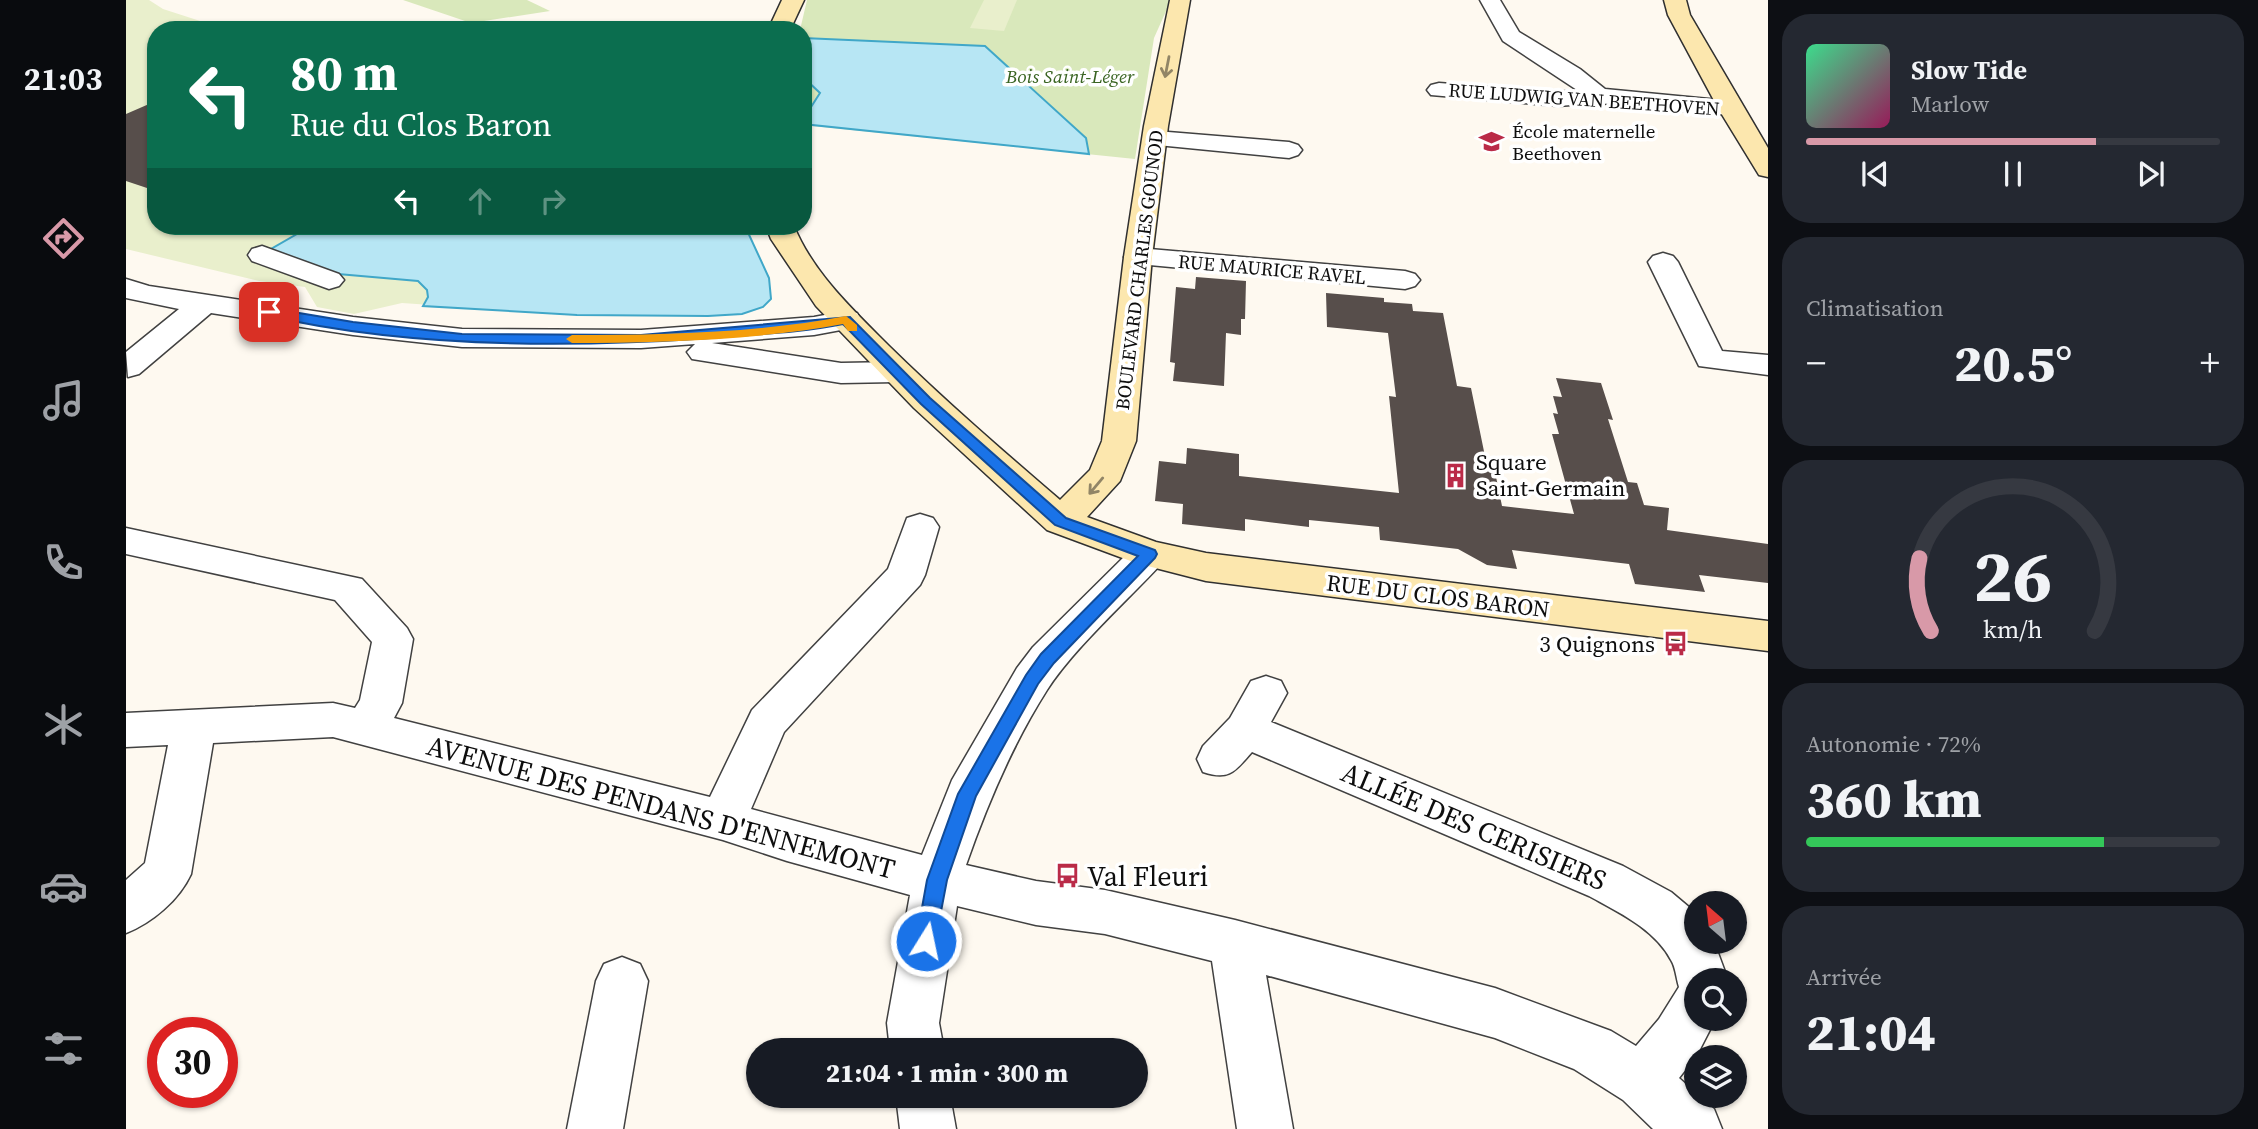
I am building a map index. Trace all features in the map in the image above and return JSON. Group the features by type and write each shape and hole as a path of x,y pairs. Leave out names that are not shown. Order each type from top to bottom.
{"street":[{"path":"783,21 793,0"},
{"name":"BOULEVARD CHARLES GOUNOD","path":"1060,521 1093,491 1107,473 1119,441 1138,257 1180,0"},
{"path":"1490,0 1511,36 1572,74 1598,96"},
{"path":"1675,0 1679,15 1730,108 1768,169"},
{"name":"RUE LUDWIG VAN BEETHOVEN","path":"1439,90 1558,99 1598,96 1730,108"},
{"path":"1156,139 1289,150"},
{"path":"783,235 827,300 895,372 1060,521"},
{"path":"262,255 329,281"},
{"name":"RUE MAURICE RAVEL","path":"1138,257 1405,280"},
{"path":"1663,262 1710,359 1768,365"},
{"path":"126,288 144,294 353,326 462,338 641,339 814,326 846,320"},
{"path":"128,367 206,302"},
{"path":"597,351 732,354 841,373 895,372"},
{"name":"RUE DU CLOS BARON","path":"1060,521 1131,547 1206,567 1768,636"},
{"path":"723,820 767,722 905,575 920,527"},
{"path":"126,541 348,589 393,639 381,703 366,728"},
{"path":"915,1038 913,1023 937,880 968,794 1032,679 1131,547"},
{"name":"AVENUE DES PENDANS D'ENNEMONT","path":"126,730 194,724 333,720 723,820 787,841 937,880 965,884 1036,903 1105,912 1235,943 1495,1013 1592,1050 1642,1081 1694,1129"},
{"path":"126,911 167,874 194,724"},
{"name":"ALLÉE DES CERISIERS","path":"1243,727 1606,881 1643,900 1673,923 1693,950 1698,968"},
{"path":"1235,943 1265,1129"},
{"path":"595,1129 622,981"},
{"path":"1642,1081 1684,1027"},
{"path":"925,1108 928,1129"}],"green space":[{"path":"126,0 149,0 163,9 200,21 147,21 147,235 749,235 769,278 771,299 763,307 742,314 708,316 577,315 402,303 354,314 317,307 305,287 259,281 126,249"},
{"path":"403,0 527,0 550,11 484,21 465,21"},
{"name":"Bois Saint-Léger","path":"807,0 1171,0 1154,38 1135,159 812,126 812,21 802,21"},
{"path":"984,0 1017,0 1004,31 970,28"}],"water":[{"path":"812,38 985,46 1086,138 1089,154 812,125 812,105 820,93 812,85"},
{"path":"295,235 749,235 769,278 771,299 763,307 742,314 708,316 577,315 423,306 428,297 427,290 418,281 338,274 269,253 271,249"}],"building":[{"path":"147,105 147,188 126,181 126,114"},
{"path":"1196,277 1246,281 1245,319 1241,319 1241,335 1226,333 1224,386 1173,381 1175,363 1170,362 1176,287 1195,289"},
{"path":"1326,293 1384,298 1384,302 1412,304 1413,311 1443,313 1457,386 1471,388 1487,466 1494,467 1502,506 1574,514 1552,434 1559,434 1553,413 1558,414 1553,396 1562,397 1556,378 1601,383 1613,420 1608,419 1628,482 1637,483 1644,505 1669,508 1667,530 1768,544 1768,583 1699,575 1705,592 1635,584 1629,564 1512,550 1517,569 1487,565 1458,549 1380,540 1379,527 1309,520 1309,527 1245,519 1245,531 1182,524 1183,504 1155,501 1159,461 1186,464 1187,448 1239,454 1239,476 1399,493 1389,396 1396,397 1388,333 1327,327"}],"slow traffic":[{"path":"572,339 641,339 814,326 846,320 853,328"}],"place":[{"name":"École maternelle Beethoven","path":"1492,142"},
{"name":"Square Saint-Germain","path":"1456,475"},
{"name":"3 Quignons","path":"1675,644"},
{"name":"Val Fleuri","path":"1067,876"}],"route":[{"path":"269,312 353,326 462,338 641,339 814,326 846,320 926,401 1060,521 1149,554 1048,658 1032,679 968,794 937,880 926,941"}]}
